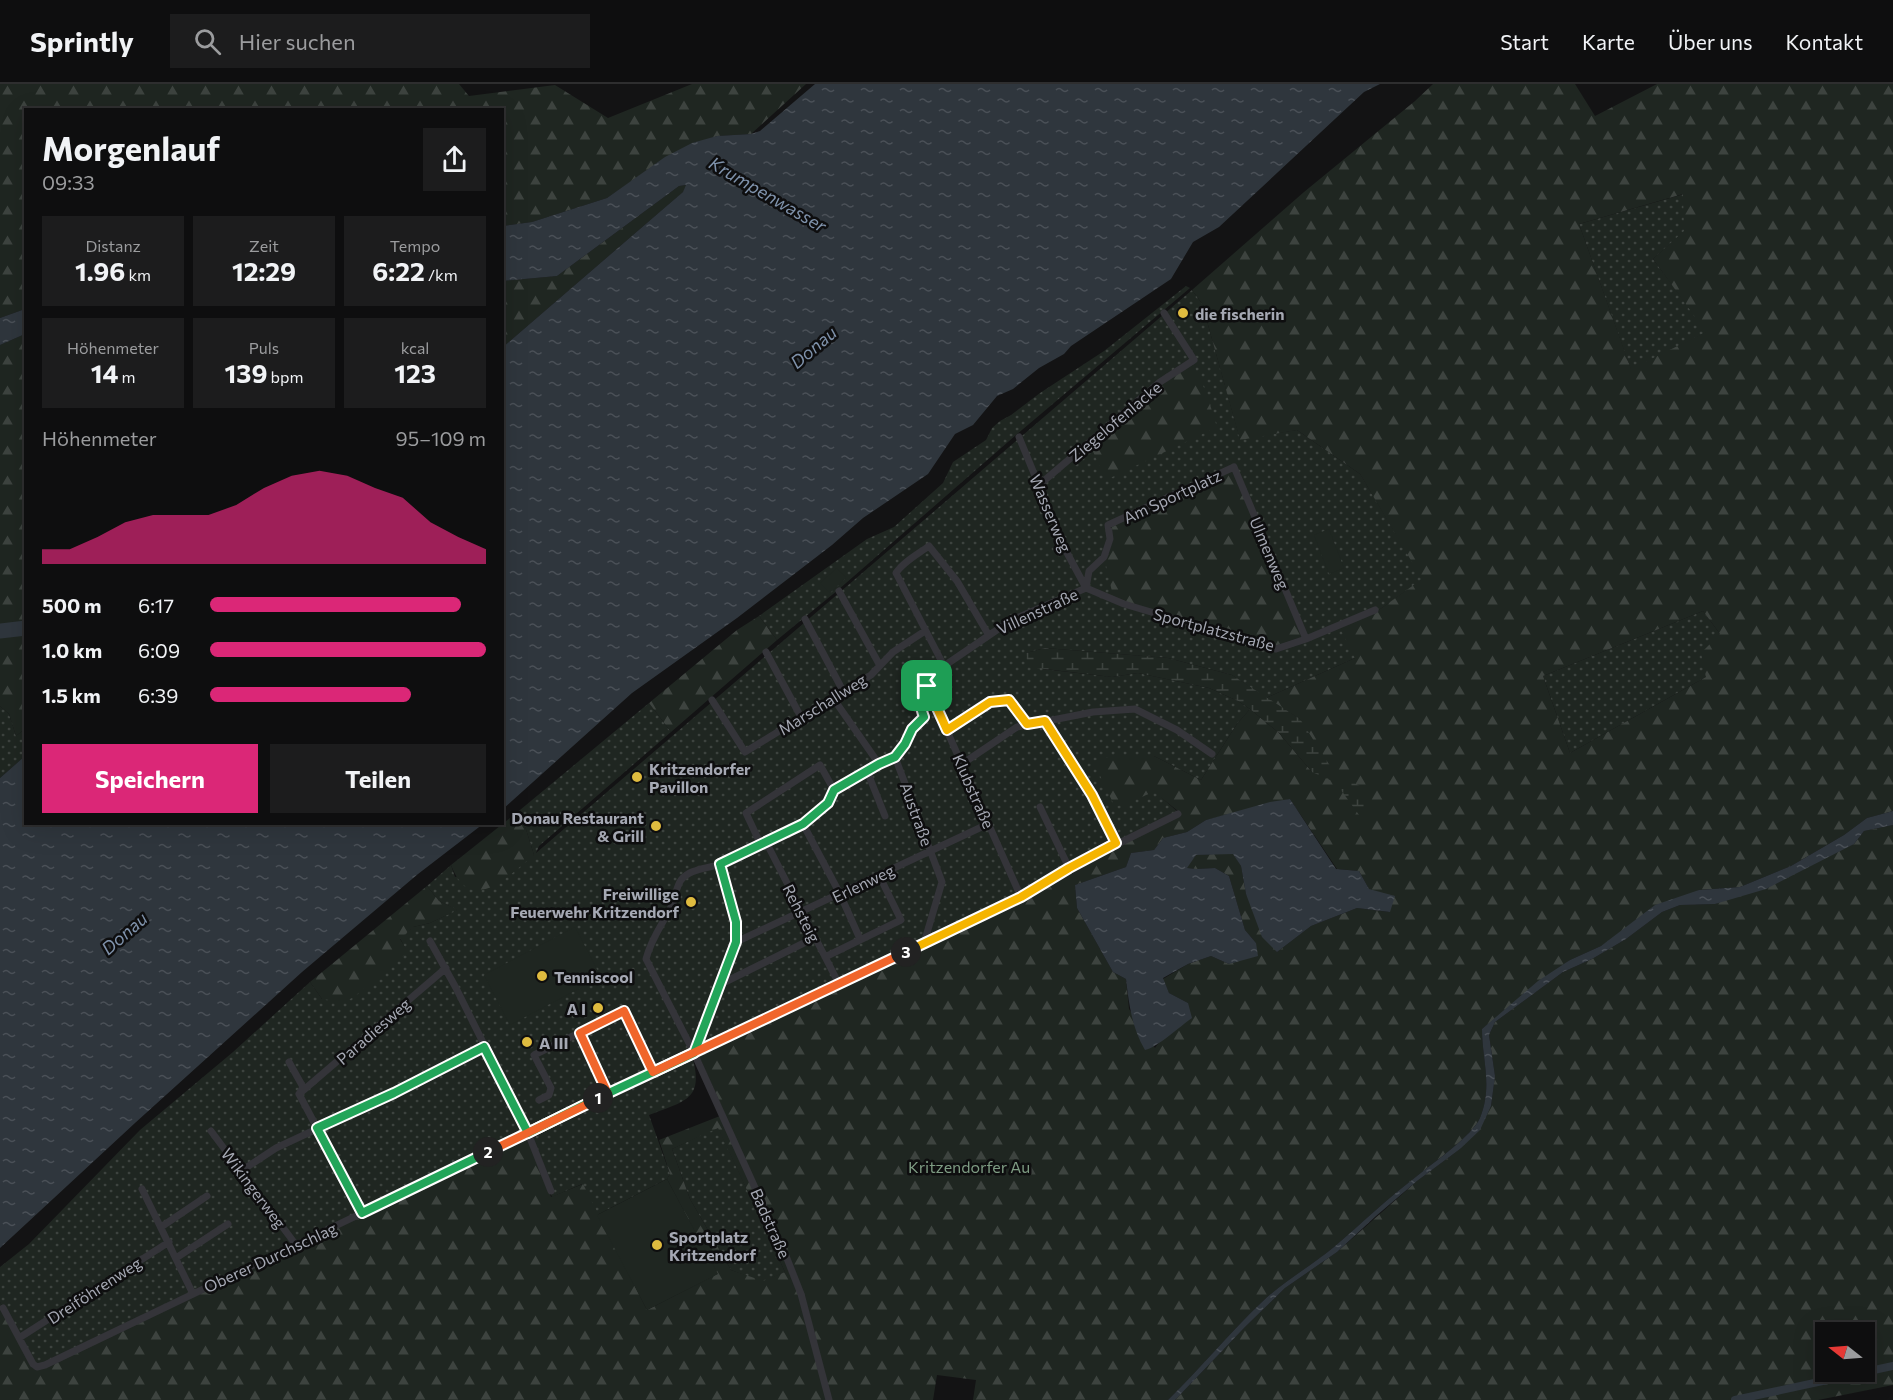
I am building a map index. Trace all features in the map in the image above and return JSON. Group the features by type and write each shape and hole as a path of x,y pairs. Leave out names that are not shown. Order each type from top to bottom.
{"street":[{"name":"Ziegelofenlacke","path":"1039,485 1160,382 1194,360 1164,313"},
{"name":"Wasserweg","path":"1019,437 1066,551 1086,588"},
{"name":"Am Sportplatz","path":"1086,588 1089,571 1104,557 1110,539 1108,525 1234,467"},
{"name":"Ulmenweg","path":"1234,467 1306,639"},
{"path":"694,1053 736,942 736,922 720,864 803,824 828,803 834,790 895,757 905,744 912,729 924,717 919,705 921,696 932,676 944,666 896,573 897,570 929,546 957,581 988,634"},
{"name":"Villenstraße","path":"944,666 1010,621 1086,588"},
{"name":"Sportplatzstraße","path":"1086,588 1124,604 1276,649 1375,610"},
{"path":"839,591 879,664"},
{"path":"805,619 843,691"},
{"name":"Marschallweg","path":"712,700 745,752 871,675 879,664 893,652 925,631"},
{"path":"766,652 801,717"},
{"name":"Klubstraße","path":"927,686 1021,897"},
{"path":"833,698 879,764"},
{"path":"947,730 990,702 1009,700 1027,724"},
{"path":"962,764 1017,727 1093,712 1135,709 1177,730 1212,753"},
{"path":"1045,721 1092,795 1116,843"},
{"name":"Austraße","path":"895,757 942,882 924,943"},
{"name":"Rehsteig","path":"834,790 820,765 746,813 802,912 839,984"},
{"path":"867,771 885,816"},
{"path":"1040,807 1069,868"},
{"name":"Oberer Durchschlag","path":"3,1308 33,1364 37,1367 45,1365 1021,897 1116,843 1178,814"},
{"path":"803,824 840,894 860,939"},
{"name":"Erlenweg","path":"736,942 988,824"},
{"name":"Badstraße","path":"720,864 711,868 700,868 681,879 671,906 649,946 646,959 694,1053 786,1256 801,1294 828,1400"},
{"path":"825,957 901,920 879,875"},
{"path":"719,985 814,938"},
{"path":"430,941 446,968 528,1133 551,1191"},
{"name":"Paradiesweg","path":"299,1094 446,968"},
{"path":"539,1101 549,1095 551,1088 534,1055 624,1011 653,1072"},
{"path":"580,1033 608,1094"},
{"path":"241,1171 276,1148 394,1093 484,1047"},
{"path":"289,1062 303,1087 299,1094 362,1213"},
{"name":"Wikingerweg","path":"211,1131 296,1245"},
{"path":"142,1189 193,1294"},
{"path":"161,1227 207,1196"},
{"path":"176,1258 228,1224"},
{"name":"Dreiföhrenweg","path":"19,1338 168,1242"}],"green space":[{"path":"0,84 459,84 469,96 555,85 608,118 692,84 806,84 751,134 717,136 665,158 607,198 532,222 504,226 504,108 24,108 24,309 0,318"},
{"name":"Kritzendorfer Au","path":"1433,84 1575,84 1595,116 1657,84 1893,84 1893,811 1867,818 1844,835 1791,866 1740,887 1699,890 1627,929 1601,946 1570,960 1482,1029 1486,1095 1476,1125 1452,1148 1334,1247 1270,1294 1168,1400 973,1400 976,1380 937,1375 933,1400 0,1400 0,1302 33,1364 37,1367 528,1133 551,1197 583,1184 647,1310 717,1274 667,1179 670,1174 659,1140 725,1114 698,1054 1070,870 1178,811 1154,792 1115,807 1093,761 1114,756 1154,756 1201,780 1237,724 1250,709 1279,733 1312,772 1300,719 1266,698 1355,658 1340,628 1376,612 1422,579 1360,474 1297,430 1240,440 1205,314 1206,309 1192,290 1304,192","holes":["1683,194 1684,231 1653,259 1706,332 1631,369 1579,224","1703,611 1720,634 1701,653 1706,677 1570,753 1543,676","1290,799 1337,869 1359,871 1369,889 1389,912 1357,908 1311,926 1277,952 1246,894 1241,866 1233,853 1196,855 1186,868 1215,868 1229,876 1245,930 1256,943 1229,964 1211,956 1188,964 1163,979 1169,993 1188,1003 1155,1048 1129,1009 1126,979 1113,972 1077,908 1075,885 1126,867 1131,853 1154,850 1163,838 1187,832 1206,820","718,1128 785,1272 763,1281 731,1270 690,1199 672,1149"]},
{"path":"687,185 683,192 504,346 504,281 557,276 679,186"},
{"path":"1684,194 1685,231 1653,259 1707,332 1631,370 1579,224"},
{"path":"1186,286 1190,288 777,640 759,616 867,539 894,527 943,483 953,462 986,440 992,428 1000,421 1104,351"},
{"path":"1192,290 1206,309 1205,314 1240,439 1297,430 1360,474 1423,579 1376,612 1355,658 1266,698 1232,675 1168,658 1045,648 1026,653 1043,669 1112,677 1138,673 1209,688 1250,709 1237,724 1201,780 1154,756 1154,791 1178,812 1021,895 691,1052 696,1080 690,1096 649,1115 670,1174 667,1179 597,1215 582,1184 552,1197 528,1134 45,1365 33,1364 0,1302 0,1267 29,1244 140,1130 233,1052 310,982 322,999 407,952 400,938 413,927 430,923 457,910 439,901 427,886 451,865 455,877 534,855 520,810 649,703 671,732 539,846 536,853"},
{"path":"24,334 24,730 16,736 9,714 0,706 0,345"},
{"path":"1193,364 1206,392 1217,427 1106,480 1090,445 1158,387"},
{"path":"1233,471 1302,637 1275,646 1125,602 1113,596 1105,561 1112,545 1112,527"},
{"path":"1329,529 1344,568 1329,574 1314,535"},
{"path":"837,568 846,578 830,593 820,583"},
{"path":"1703,611 1720,634 1706,677 1570,753 1543,676"},
{"path":"759,616 777,640 671,732 649,703 737,630"},
{"path":"1045,648 1168,658 1232,675 1300,719 1334,772 1330,780 1312,772 1279,733 1250,709 1209,688 1138,673 1112,677 1028,667 1026,653"},
{"path":"0,706 9,714 16,736 24,730 24,757 0,778"},
{"path":"1346,777 1361,787 1371,810 1362,819 1338,786"},
{"path":"520,810 534,855 502,881 479,890 469,888 459,880 451,865"},
{"path":"1893,825 1893,1385 1818,1400 1175,1400 1285,1288 1337,1252 1417,1181 1460,1149 1491,1106 1495,1076 1489,1035 1495,1022 1563,972 1592,959 1626,939 1662,912 1680,905 1715,904 1854,844 1864,831"},
{"path":"427,886 439,901 458,910 430,923 413,927 400,939 408,952 355,996 345,1002 322,999 310,982"},
{"name":"Tenniscool","path":"575,927 601,977 510,1025 484,975"},
{"path":"718,1127 785,1272 763,1282 731,1270 690,1199 672,1149"},
{"name":"Sportplatz Kritzendorf","path":"667,1179 718,1274 647,1310 597,1215"}],"water":[{"path":"815,84 1380,84 1364,92 1219,227 1193,242 1171,279 1071,346 1064,354 1039,368 1013,389 997,396 973,425 955,434 928,474 863,518 832,545 737,618 632,693 504,808 504,346 683,192 686,185 679,186 557,276 504,281 504,226 532,222 607,198 665,157 692,143 717,136 751,134 760,131"},
{"path":"24,309 24,334 0,345 0,318"},
{"name":"Donau","path":"24,757 24,825 482,825 418,874 302,972 0,1248 0,778"},
{"path":"1290,799 1336,869 1359,871 1369,889 1395,896 1390,912 1357,908 1311,926 1277,952 1262,937 1246,894 1241,866 1233,854 1196,855 1187,868 1215,868 1229,876 1245,930 1256,943 1258,956 1229,964 1211,956 1188,964 1163,978 1169,993 1188,1003 1192,1018 1162,1041 1145,1050 1134,1025 1126,979 1113,972 1077,908 1075,885 1126,867 1131,853 1154,850 1163,838 1187,832 1206,820 1270,802"},
{"path":"1893,811 1893,825 1864,831 1854,844 1766,889 1715,904 1680,905 1662,912 1626,939 1592,959 1563,972 1495,1022 1489,1035 1495,1076 1491,1106 1480,1130 1460,1149 1417,1181 1337,1252 1285,1288 1175,1400 1168,1400 1270,1294 1334,1247 1452,1148 1476,1125 1486,1095 1482,1029 1538,981 1570,960 1601,946 1655,905 1699,890 1740,887 1791,866 1844,835 1867,818"}],"waterway":[{"path":"0,631 24,628"},
{"path":"1735,1400 1893,1366"}],"place":[{"name":"die fischerin","path":"1183,313"},
{"name":"Kritzendorfer Pavillon","path":"637,777"},
{"name":"Donau Restaurant & Grill","path":"656,826"},
{"name":"Freiwillige Feuerwehr Kritzendorf","path":"691,902"},
{"name":"Tenniscool","path":"542,976"},
{"name":"A I","path":"598,1008"},
{"name":"A III","path":"527,1042"},
{"name":"Sportplatz Kritzendorf","path":"657,1245"}],"route":[{"path":"927,686 919,705 924,717 912,729 905,744 895,757 834,790 828,803 803,824 720,864 736,922 736,942 704,1029 694,1053 528,1133 484,1047 394,1093 317,1128 362,1213 528,1133 608,1094 580,1033 624,1011 653,1072 1021,897 1116,843 1092,795 1045,721 1027,724 1009,700 990,702 947,730 927,686"}],"water label":[{"name":"Krumpenwasser","path":"768,194"}]}
